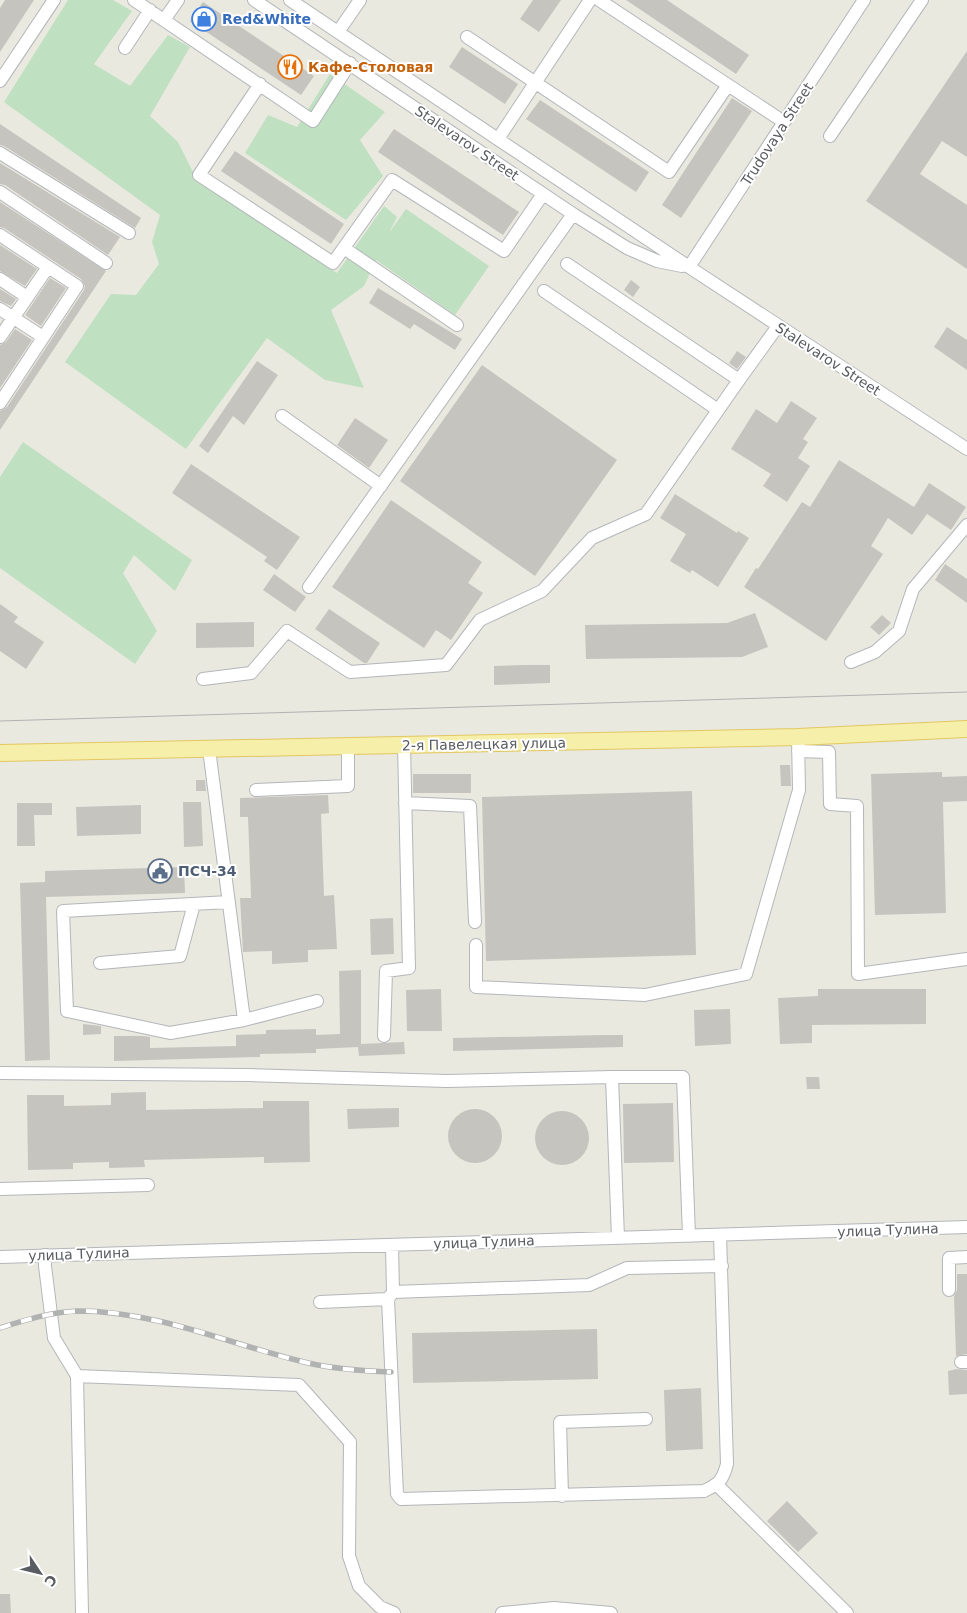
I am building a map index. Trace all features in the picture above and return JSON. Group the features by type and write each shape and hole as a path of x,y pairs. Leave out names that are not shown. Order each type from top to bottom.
{"main road":[{"name":"2-я Павелецкая улица","path":"0,754 404,745 798,744 967,729"}],"street":[{"path":"0,81 54,0"},
{"path":"134,0 313,121 350,63"},
{"path":"164,20 178,0"},
{"name":"Stalevarov Street","path":"254,0 573,214 627,248 657,261 689,267"},
{"name":"Stalevarov Street","path":"290,0 967,450"},
{"path":"338,32 360,0"},
{"path":"498,139 590,0"},
{"path":"598,0 784,122"},
{"name":"Trudovaya Street","path":"689,267 864,0"},
{"path":"830,136 922,0"},
{"path":"125,48 150,10"},
{"path":"467,37 669,172 728,85"},
{"path":"260,84 199,175 333,263 392,180 504,251 543,194"},
{"path":"0,153 129,233"},
{"path":"0,192 106,263"},
{"path":"309,587 573,214"},
{"path":"0,235 78,286 0,403"},
{"path":"344,248 457,325"},
{"path":"567,264 739,380"},
{"path":"0,337 48,267"},
{"path":"0,279 27,297"},
{"path":"544,291 718,410"},
{"path":"0,309 43,337"},
{"path":"203,679 251,673 287,631 350,672 446,664 480,620 542,591 592,538 646,514 778,326"},
{"path":"282,416 381,486"},
{"path":"851,662 875,652 899,631 913,589 965,533"},
{"path":"476,945 476,987 645,995 746,974 799,790 798,744 829,752 830,804 857,806 858,974 967,960"},
{"path":"384,1036 386,971 409,968 404,745"},
{"path":"256,790 348,786 348,746"},
{"path":"209,749 244,1020"},
{"path":"405,803 470,806 476,922"},
{"path":"229,902 64,911 67,1011 170,1033 244,1020 317,1001"},
{"path":"100,963 180,956 194,904"},
{"path":"0,1073 249,1075 447,1081 683,1077 689,1236"},
{"path":"612,1077 618,1238"},
{"path":"0,1189 148,1185"},
{"name":"улица Тулина","path":"0,1256 967,1227"},
{"path":"392,1245 391,1296 397,1494 401,1499 704,1492 717,1485 724,1475 727,1464 720,1235"},
{"path":"45,1255 54,1338 77,1376 82,1613"},
{"path":"949,1290 949,1258 967,1257"},
{"path":"320,1302 391,1296 589,1285 627,1268 722,1266"},
{"path":"77,1376 299,1385 350,1442 349,1556 359,1586 380,1607 394,1613"},
{"path":"562,1496 560,1422 646,1419"},
{"path":"717,1485 847,1613"},
{"path":"502,1613 554,1608 611,1613"}],"green space":[{"path":"68,0 113,0 132,11 94,64 130,86 168,35 190,47 150,116 178,142 198,182 337,273 384,206 397,217 389,233 406,209 489,266 455,315 376,260 364,286 331,310 364,388 325,380 267,338 186,449 65,362 111,294 136,295 159,264 152,242 160,215 4,102"},
{"path":"330,74 385,112 360,140 383,176 346,220 245,153 268,115 297,127"},
{"path":"23,442 192,560 175,591 134,555 123,573 157,631 135,664 0,568 0,477"}],"building":[{"path":"5,0 34,0 0,52 0,8"},
{"path":"533,0 561,0 539,32 520,19"},
{"path":"626,0 667,0 749,55 736,74"},
{"path":"203,2 314,76 301,95 190,21"},
{"path":"462,47 518,84 505,104 449,67"},
{"path":"967,51 967,157 942,141 920,174 967,205 967,269 866,201"},
{"path":"732,98 752,111 681,218 662,205"},
{"path":"540,100 649,172 636,192 526,119"},
{"path":"0,124 141,218 135,228 0,145"},
{"path":"394,129 519,212 503,235 378,152"},
{"path":"235,151 344,224 331,244 221,171"},
{"path":"0,163 120,237 108,255 5,185 0,184"},
{"path":"0,202 106,271 0,430 0,411 7,407 85,286 81,279 0,227"},
{"path":"0,245 37,269 25,286 0,271"},
{"path":"50,278 66,288 41,326 25,315"},
{"path":"631,280 640,287 633,297 624,290"},
{"path":"378,288 462,339 455,350 414,324 410,329 369,303"},
{"path":"0,289 16,299 11,306 0,301"},
{"path":"947,327 967,340 967,370 934,347"},
{"path":"15,329 32,340 0,388 0,345 6,342"},
{"path":"737,351 746,357 737,369 729,363"},
{"path":"257,361 278,375 244,425 233,416 208,453 199,446"},
{"path":"482,365 617,460 535,576 400,481"},
{"path":"791,401 817,418 803,439 808,442 798,458 810,466 787,502 763,486 771,474 731,449 756,409 777,423"},
{"path":"355,418 388,440 369,468 337,445"},
{"path":"839,460 914,507 929,483 966,507 951,530 927,514 912,535 888,518 871,546 883,554 826,641 744,587 802,502 810,507"},
{"path":"191,464 300,537 277,570 264,561 267,557 172,493"},
{"path":"675,494 737,533 738,531 749,538 718,587 692,570 690,573 670,561 686,534 660,518"},
{"path":"391,500 482,562 468,583 483,593 451,640 436,630 424,648 332,587"},
{"path":"945,564 967,579 967,603 935,580"},
{"path":"274,574 306,597 295,612 263,590"},
{"path":"0,604 18,617 14,622 44,642 26,669 0,651"},
{"path":"329,609 380,643 367,663 364,663 315,629"},
{"path":"755,613 768,647 742,657 586,659 585,625 727,623"},
{"path":"882,615 891,623 879,635 870,627"},
{"path":"254,622 254,647 196,648 196,623"},
{"path":"550,665 550,683 494,685 494,666"},
{"path":"780,765 790,765 791,786 781,786"},
{"path":"942,772 942,777 967,776 967,801 943,802 946,913 875,915 871,774"},
{"path":"413,774 471,774 471,793 413,793"},
{"path":"196,780 205,780 206,791 196,791"},
{"path":"692,791 696,955 486,961 482,797"},
{"path":"328,795 329,813 321,814 324,896 334,895 337,949 308,950 308,962 272,964 272,951 243,952 240,898 251,898 248,817 240,817 240,798"},
{"path":"183,802 201,802 203,846 184,847"},
{"path":"17,803 52,803 52,815 34,815 35,846 17,846"},
{"path":"141,805 141,834 77,836 76,807"},
{"path":"184,867 185,893 46,897 50,1060 25,1061 20,883 45,882 45,871"},
{"path":"393,918 394,954 371,955 370,919"},
{"path":"361,970 361,1044 404,1042 405,1054 359,1056 358,1047 316,1049 316,1053 260,1054 260,1057 114,1061 114,1036 150,1037 150,1048 236,1046 236,1035 266,1034 266,1030 316,1029 316,1035 340,1034 339,971"},
{"path":"441,989 442,1031 407,1031 406,990"},
{"path":"818,989 926,989 926,1024 812,1025 812,1043 780,1044 778,998 818,996"},
{"path":"730,1009 731,1044 695,1046 694,1010"},
{"path":"83,1024 101,1026 101,1034 83,1035"},
{"path":"623,1035 623,1047 453,1051 453,1038"},
{"path":"806,1077 819,1077 820,1089 807,1089"},
{"path":"146,1092 146,1110 263,1108 263,1101 309,1101 310,1162 264,1163 264,1157 144,1160 145,1167 109,1168 109,1162 73,1163 73,1169 28,1170 27,1095 64,1095 64,1106 111,1105 111,1093"},
{"path":"673,1103 674,1162 624,1163 623,1104"},
{"path":"399,1108 399,1127 348,1129 347,1109"},
{"path":"470,1109 480,1109 490,1113 498,1121 502,1136 498,1151 490,1159 480,1163 470,1163 460,1159 452,1151 448,1141 448,1131 452,1121 460,1113"},
{"path":"557,1111 567,1111 577,1115 585,1123 589,1138 585,1153 577,1161 567,1165 557,1165 547,1161 539,1153 535,1143 535,1133 539,1123 547,1115"},
{"path":"957,1274 967,1274 967,1354 956,1356 954,1296 957,1290"},
{"path":"597,1329 598,1379 413,1383 412,1333"},
{"path":"957,1369 967,1370 967,1394 949,1395 948,1371"},
{"path":"701,1388 703,1449 666,1451 664,1390"},
{"path":"787,1501 818,1533 798,1552 767,1521"},
{"path":"0,1594 10,1594 11,1613 0,1613"}],"tram line":[{"path":"0,721 967,692"}],"railway":[{"path":"0,1328 58,1313 78,1311 108,1312 194,1330 308,1363 329,1367 391,1372"}],"place":[{"name":"Red&White","path":"204,19"},
{"name":"Кафе-Столовая","path":"290,67"},
{"name":"ПСЧ-34","path":"160,871"}]}
